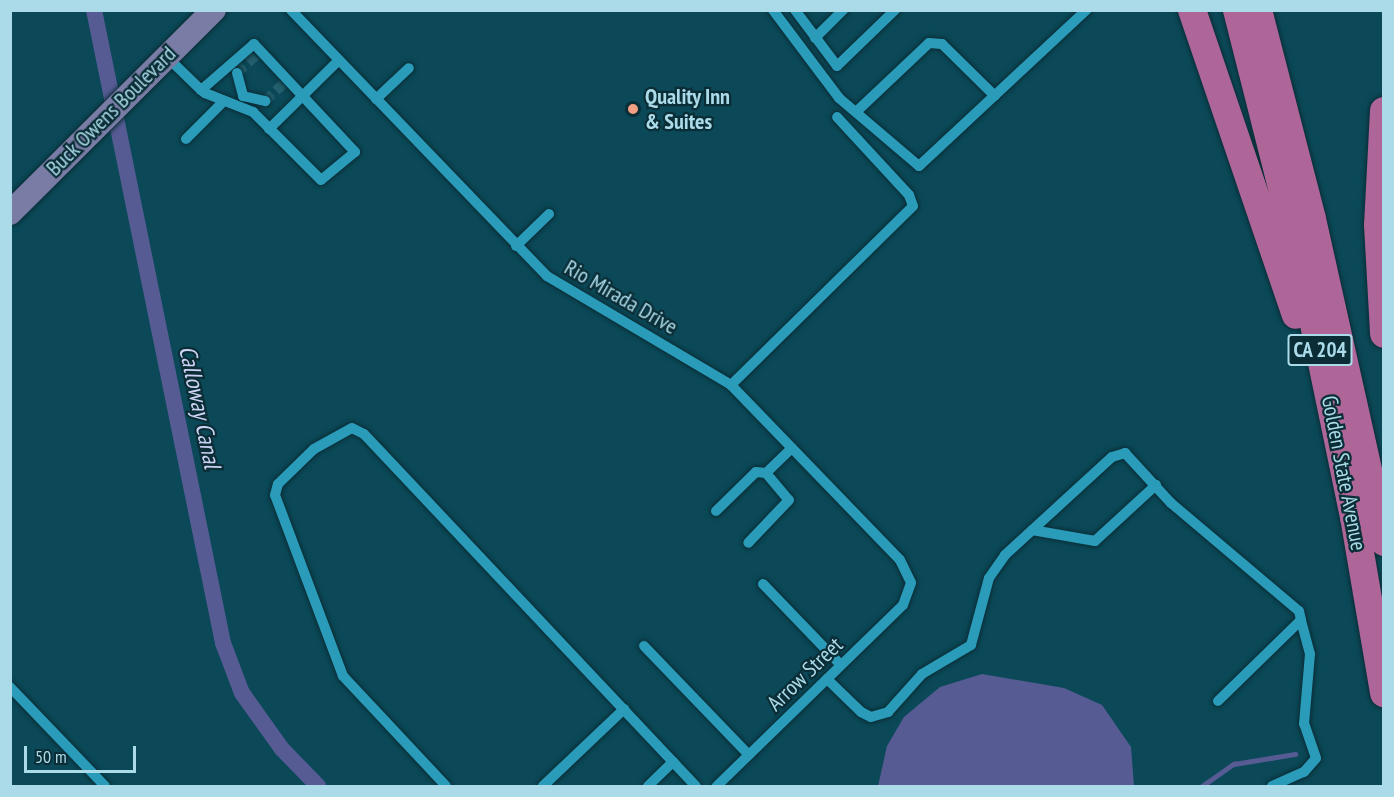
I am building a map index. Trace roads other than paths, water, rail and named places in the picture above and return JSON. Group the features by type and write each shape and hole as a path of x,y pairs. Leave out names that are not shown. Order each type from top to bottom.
{"highway":[{"path":"1192,10 1340,448"},
{"name":"Golden State Avenue","path":"1237,10 1302,266 1340,448 1383,693"},
{"name":"Golden State Avenue","path":"1258,10 1312,219 1383,542"},
{"path":"1383,111 1377,225 1383,334"}],"main road":[{"name":"Buck Owens Boulevard","path":"10,213 146,74 214,10"}],"street":[{"name":"Rio Mirada Drive","path":"291,10 516,246 567,291 730,385 900,560 911,583"},
{"path":"773,10 855,112 919,166 1086,10"},
{"path":"795,10 837,66 894,10"},
{"path":"815,38 843,10"},
{"path":"166,56 201,90 229,103 269,129 325,181 355,152 304,94 250,43 201,90"},
{"path":"855,112 929,43 942,44 995,96"},
{"path":"256,55 275,65 283,84"},
{"path":"269,129 339,60"},
{"path":"376,99 409,68"},
{"path":"237,73 243,96"},
{"path":"186,139 229,103 243,96 265,101"},
{"path":"730,385 913,206 909,195 837,117"},
{"path":"516,246 549,214"},
{"path":"446,786 343,676 275,495 278,484 314,449 352,428 364,434 696,786"},
{"path":"766,473 792,448"},
{"path":"827,679 861,712 871,717 888,712 922,675 966,651 994,567 1118,453 1131,458 1156,485 1292,602 1301,620 1310,654 1304,724 1316,758 1304,772 1272,786"},
{"path":"716,511 756,472 766,473 789,500 748,543"},
{"path":"1032,530 1095,542 1156,485"},
{"name":"Arrow Street","path":"717,786 903,605 911,583"},
{"path":"763,584 841,665"},
{"path":"1218,701 1301,620"},
{"path":"644,646 749,755"},
{"path":"10,687 105,786"},
{"path":"543,786 624,709"},
{"path":"648,786 673,762"}],"water":[{"path":"982,674 1064,688 1102,705 1131,747 1134,786 878,786 887,746 904,717 940,687"}],"waterway":[{"name":"Calloway Canal","path":"94,10 223,643 242,693 282,749 318,786"},
{"path":"1202,786 1234,764 1295,754"}],"tunnel":[{"path":"237,73 256,55"},
{"path":"265,101 283,84"}],"place":[{"name":"Quality Inn & Suites","path":"633,109"}]}
